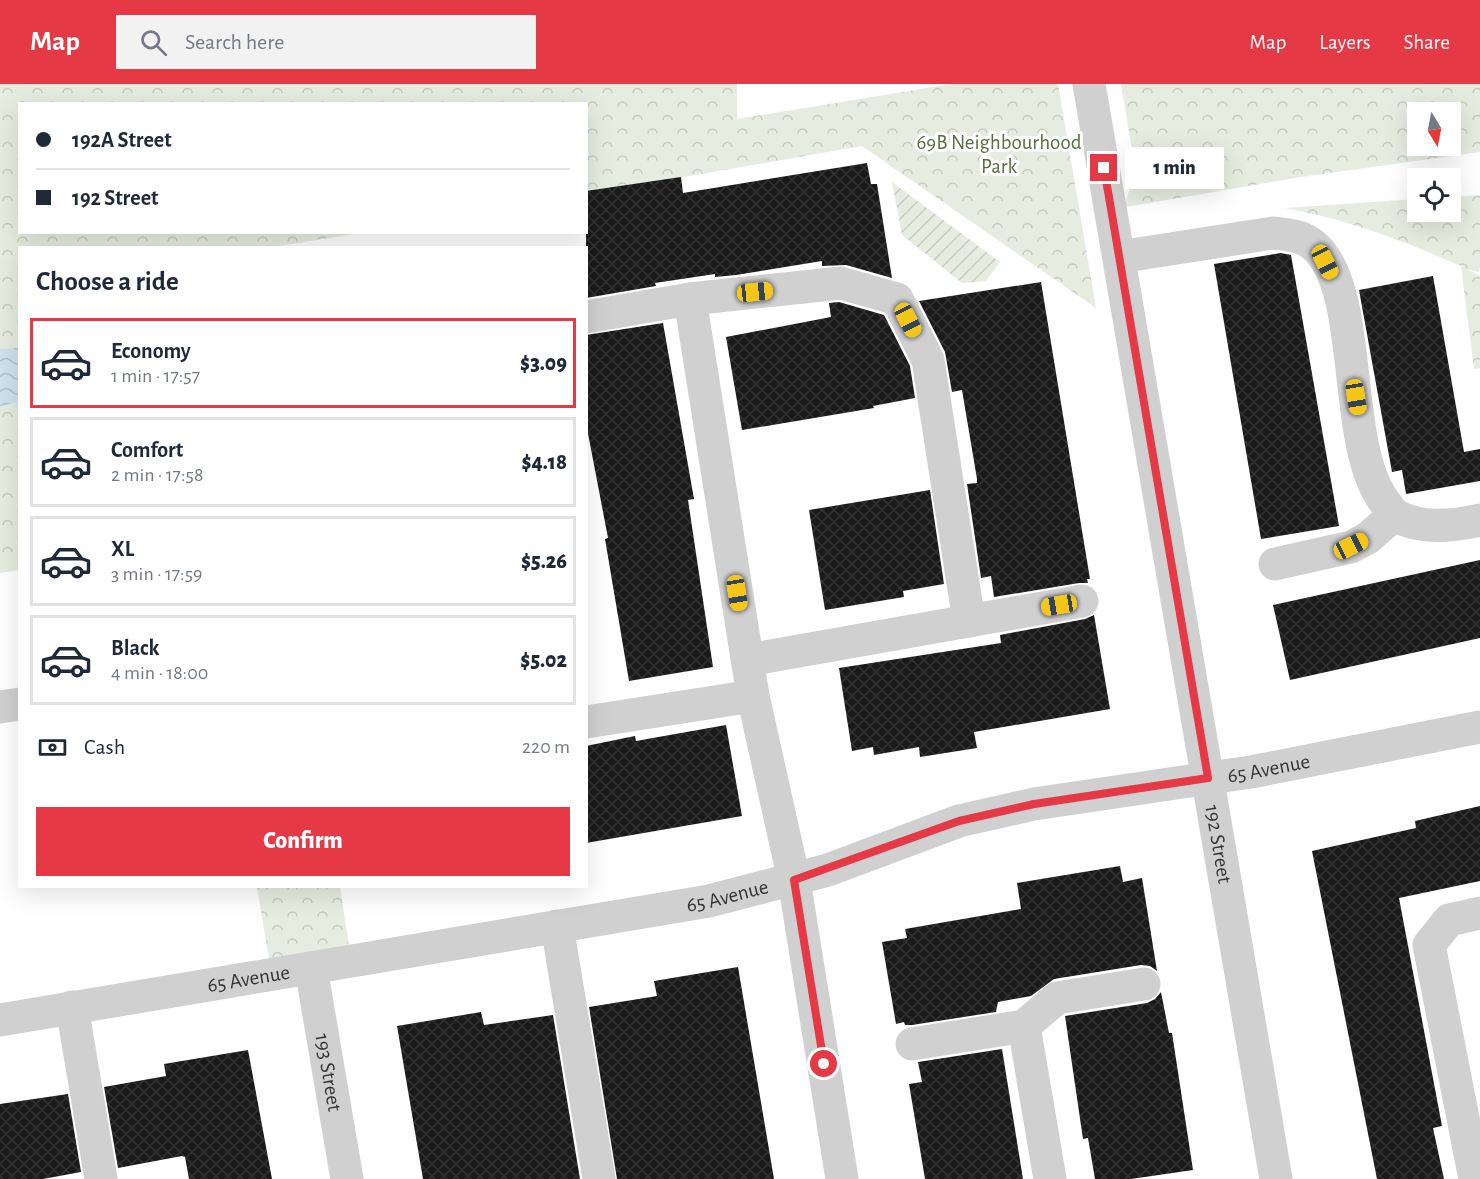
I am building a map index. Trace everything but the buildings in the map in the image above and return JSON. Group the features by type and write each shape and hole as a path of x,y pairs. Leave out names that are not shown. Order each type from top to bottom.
{"street":[{"name":"192 Street","path":"1089,84 1276,1179"},
{"path":"1119,257 1273,233 1296,236 1313,245 1337,285 1365,459 1377,492 1394,514 1427,525 1480,520"},
{"path":"588,317 690,299 841,283 897,299 928,360 969,621"},
{"path":"690,299 753,696 794,880 842,1179"},
{"path":"1275,564 1351,546 1368,538 1394,514"},
{"path":"748,660 1082,601"},
{"path":"588,722 753,696"},
{"path":"0,707 18,704"},
{"name":"65 Avenue","path":"0,1020 710,901 794,880 959,821 1034,804 1251,772 1480,727"},
{"path":"1475,1179 1429,945 1449,920 1480,913"},
{"path":"557,926 598,1179"},
{"name":"193 Street","path":"311,968 347,1179"},
{"path":"912,1044 1024,1026 1058,998 1144,984"},
{"path":"72,1007 101,1179"},
{"path":"1024,1026 1050,1179"}],"green space":[{"name":"69B Neighbourhood Park","path":"0,84 737,84 737,119 951,84 1058,84 1096,308 862,146 588,194 588,102 18,102 18,234 354,234 279,246 18,246 18,570 0,573"},
{"path":"1121,84 1480,84 1480,152 1461,155 1461,102 1407,102 1407,156 1451,156 1301,177 1126,207 1126,199 1136,173"},
{"path":"892,182 1000,262 986,281 962,283 902,235"},
{"path":"1480,195 1480,269 1479,272 1467,269 1480,276 1480,368 1474,369 1461,266 1375,232 1331,218 1285,208 1407,200 1407,222 1461,222 1461,196"},
{"path":"257,888 340,888 349,946 269,959"}],"water":[{"path":"18,348 18,402 0,406 0,349"}],"route":[{"path":"824,1064 794,880 828,870 887,846 959,821 1034,804 1161,783 1208,778 1104,168"}]}
